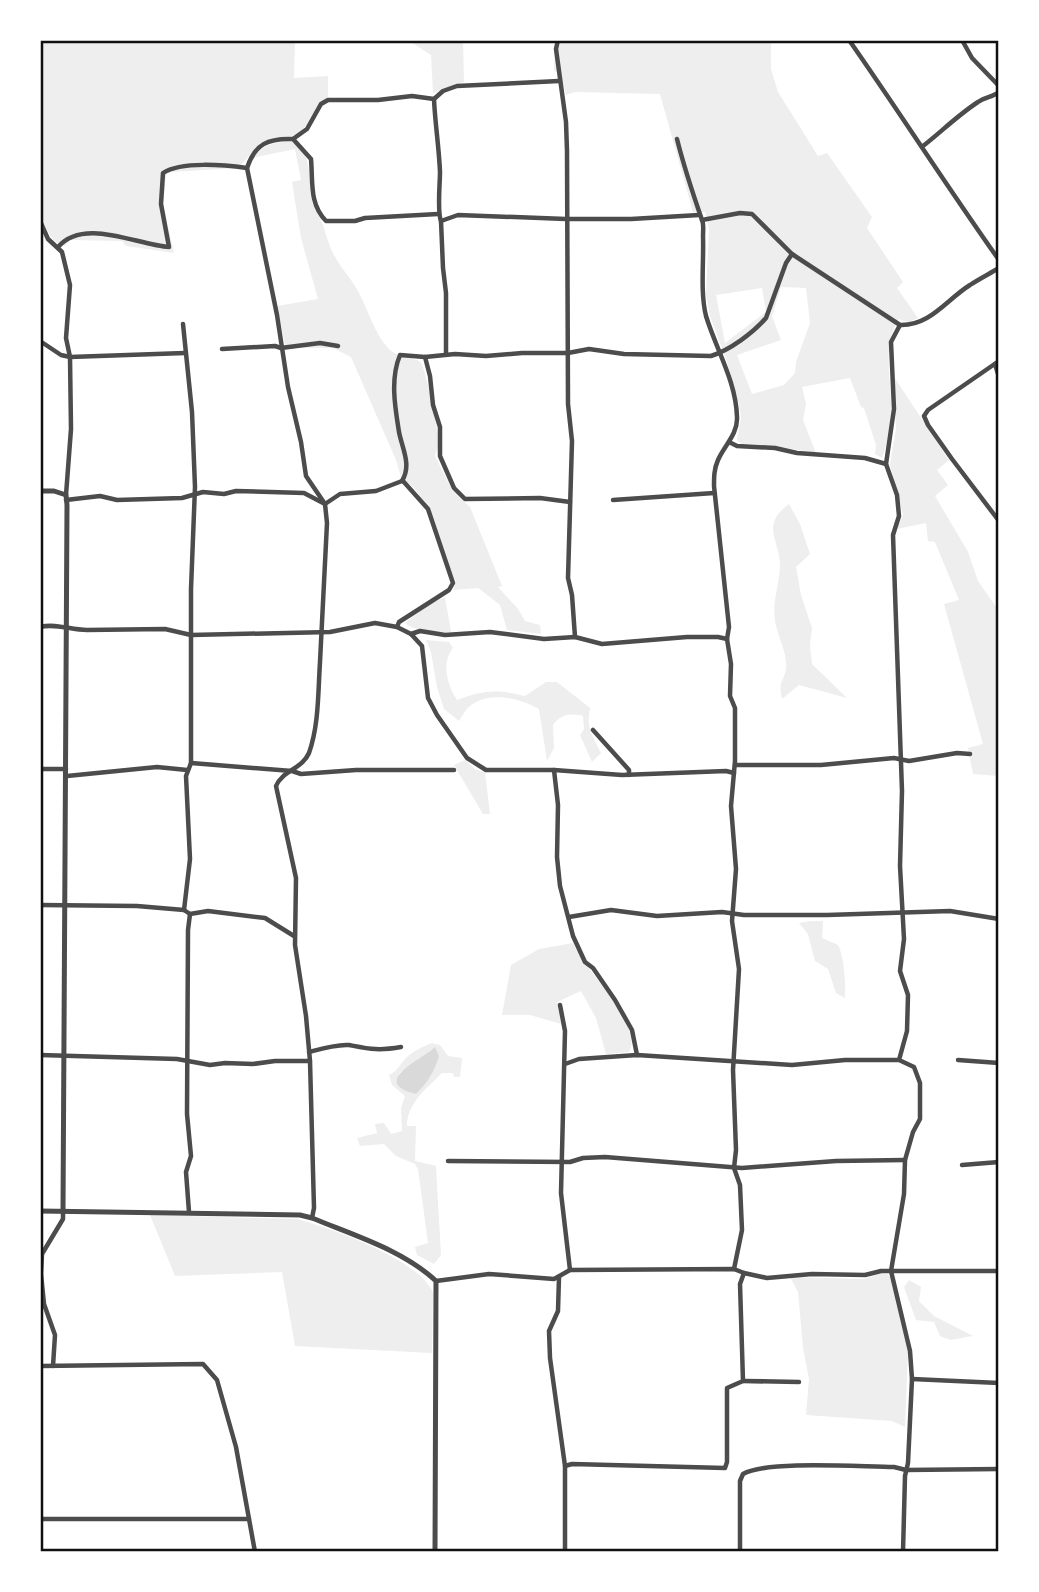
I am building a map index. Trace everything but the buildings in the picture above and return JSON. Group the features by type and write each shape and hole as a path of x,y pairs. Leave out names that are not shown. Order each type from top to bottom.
{"street":[{"path":"558,40 556,49 559,81 566,122 568,404 572,441 568,578 575,637"},
{"path":"849,40 923,146 964,213 999,260"},
{"path":"962,40 972,58 999,86"},
{"path":"446,354 446,293 441,221 438,214 441,204 440,170 434,99 443,90 457,86 559,81"},
{"path":"923,146 962,113 999,92"},
{"path":"312,1218 314,1195 310,1061 294,936 296,878 276,786 281,777 308,756 312,740 317,712 327,523 325,504 306,476 302,442 281,348 278,315 247,168 252,153 260,146 267,142 293,139 307,129 321,104 328,100 378,100 412,96 434,99"},
{"path":"293,139 311,159 315,202 318,213 326,221 355,222 365,218 438,214"},
{"path":"677,139 700,218 706,316 718,354 727,371 737,417 734,432 714,471 714,493 729,627 727,639 731,664 730,696 735,708 732,806 736,869 732,914 739,969 734,1062 734,1168 740,1185 743,1230 734,1269"},
{"path":"58,247 70,237 83,234 131,237 153,246 169,247 161,204 163,173 169,169 187,166 247,168"},
{"path":"441,221 458,215 631,219 752,214 792,254 900,325 914,325 930,317 971,284 999,268"},
{"path":"40,221 48,239 62,252 70,285 66,338 70,356 71,429 66,498 68,627 63,1211 62,1219 42,1254 41,1274 44,1304 55,1335 52,1366"},
{"path":"325,504 340,494 376,491 402,481 406,475 407,462 400,433 394,384 394,369 400,355 486,356 568,353 589,349 624,354 711,356 718,354 766,317 786,263 792,254"},
{"path":"183,324 192,412 193,494 191,763 187,769 190,859 184,910"},
{"path":"899,1060 907,1031 908,995 900,971 904,939 900,866 902,791 893,535 899,516 897,495 886,464 893,428 891,342 900,325"},
{"path":"40,341 61,355 70,356 185,353"},
{"path":"222,348 281,348 320,343 338,346"},
{"path":"425,357 433,405 440,427 440,456 454,488 465,499 540,498 570,502"},
{"path":"999,377 997,363 928,410 925,416 928,425 999,521"},
{"path":"729,442 737,446 865,458 886,464"},
{"path":"397,627 399,622 449,590 453,583 428,509 402,481"},
{"path":"40,491 54,491 66,498 100,496 117,500 182,498 203,492 304,493 325,504"},
{"path":"612,500 714,493"},
{"path":"40,627 50,625 87,630 165,629 191,635 330,632 375,622 397,627 411,634 422,646 428,698 467,758 486,770 554,770 629,775 726,771 734,773"},
{"path":"411,634 420,631 444,635 490,632 544,639 575,637 602,644 687,637 727,639"},
{"path":"593,730 629,770 629,775"},
{"path":"735,765 821,765 901,758 909,761 957,753 970,754"},
{"path":"191,763 301,774 356,770 454,770"},
{"path":"40,769 67,773 157,767 187,769"},
{"path":"554,770 558,805 557,857 560,886 573,936 585,962 593,968 632,1030 637,1055"},
{"path":"40,905 137,906 184,910 190,914 208,911 265,918 294,936"},
{"path":"569,917 611,910 657,916 950,911 999,919"},
{"path":"188,1212 186,1172 191,1156 187,1114 190,914"},
{"path":"560,1005 565,1031 561,1193 570,1270"},
{"path":"309,1052 348,1045 359,1049 384,1050 401,1047"},
{"path":"40,1055 177,1059 210,1065 310,1061"},
{"path":"565,1063 579,1059 637,1055 792,1065 845,1060 899,1060 914,1067 920,1083 920,1119 913,1132 905,1160 904,1194 891,1271 910,1351 912,1379 904,1552"},
{"path":"958,1060 999,1063"},
{"path":"448,1161 563,1162 605,1157 734,1168 836,1161 905,1160"},
{"path":"962,1165 999,1162"},
{"path":"40,1211 300,1216 312,1218 394,1253 426,1272 436,1281 435,1552"},
{"path":"436,1281 489,1274 554,1279 570,1270 734,1269 767,1278 812,1274 865,1275 891,1271 999,1271"},
{"path":"743,1381 740,1284 744,1273"},
{"path":"559,1277 558,1311 548,1331 565,1466 565,1552"},
{"path":"40,1366 204,1364 217,1380 236,1447 255,1552"},
{"path":"912,1379 999,1383"},
{"path":"565,1466 725,1468 727,1388 743,1381 799,1382"},
{"path":"740,1552 740,1481 743,1474 751,1469 780,1466 894,1467 906,1470 999,1469"},
{"path":"40,1519 249,1519"}],"shaded area":[{"path":"40,40 295,40 294,78 328,76 328,99 315,110 300,132 263,142 236,168 171,172 166,175 163,204 174,253 126,246 122,241 70,240 65,246 52,238 40,219"},
{"path":"408,40 463,40 464,82 433,93 431,55"},
{"path":"555,40 771,40 771,69 778,92 818,156 827,153 872,217 867,228 903,282 897,288 918,318 909,322 899,319 890,340 891,410 882,458 875,454 876,445 864,408 861,407 850,378 802,387 806,404 803,420 816,453 742,444 737,440 741,418 739,405 710,316 706,295 709,228 705,212 693,212 660,94 575,92 566,95 560,73 554,71","holes":["781,287 806,288 810,323 796,362 795,373 784,385 752,394 737,355 781,340 772,316","762,288 766,312 725,343 716,295"]},
{"path":"289,141 303,151 308,166 312,201 331,248 358,291 379,335 392,352 416,360 423,367 439,443 435,456 452,490 470,507 502,586 498,587 525,621 540,625 541,634 507,630 500,605 478,588 453,590 456,582 438,540 430,509 414,488 401,477 351,357 333,348 286,350 277,306 318,299 301,238 292,182 301,180 295,149 252,158 268,145"},
{"path":"894,377 949,460 937,470 948,485 935,496 968,552 978,581 999,611 999,781 998,776 973,774 968,748 983,744 944,604 959,600 935,542 928,541 926,523 897,529 903,515 890,464 896,429"},
{"path":"789,504 800,524 810,554 796,567 801,595 812,628 812,664 847,698 799,685 782,699 781,685 786,663 774,614 780,567 773,527 775,519"},
{"path":"445,597 451,632 426,631 405,623 426,606"},
{"path":"426,640 449,642 453,648 446,667 450,688 457,700 491,692 525,696 546,682 557,682 590,708 589,727 601,753 592,762 580,735 584,729 583,716 570,715 559,719 553,725 554,748 547,761 539,709 513,699 494,697 477,702 468,708 459,721 444,709"},
{"path":"465,760 476,770 485,772 490,814 483,814 454,765"},
{"path":"823,921 822,938 838,945 844,971 845,998 836,993 828,969 815,961 808,934 799,923"},
{"path":"573,943 621,1013 631,1041 629,1052 606,1054 596,1018 581,991 557,1002 561,1024 530,1015 502,1015 511,965 539,949"},
{"path":"432,1043 440,1045 448,1056 462,1058 460,1077 454,1077 453,1073 442,1073 419,1096 408,1118 407,1126 416,1126 415,1161 436,1166 441,1255 434,1264 417,1255 415,1247 428,1243 418,1169 415,1164 396,1156 384,1144 360,1146 357,1138 377,1133 375,1124 384,1123 391,1134 402,1131 401,1108 405,1096 392,1085 389,1075 418,1049","holes":["434,1048 398,1085 399,1073"]},
{"path":"435,1047 439,1056 424,1085 416,1094 403,1089 397,1083 398,1077 410,1064"},
{"path":"150,1215 297,1219 352,1238 394,1257 425,1281 433,1293 432,1353 295,1346 282,1272 175,1276"},
{"path":"880,1273 891,1278 908,1351 905,1427 892,1421 806,1415 809,1379 798,1292 790,1277 865,1279"},
{"path":"909,1280 921,1287 919,1301 934,1316 973,1336 951,1340 940,1336 934,1322 916,1320 904,1287"}]}
